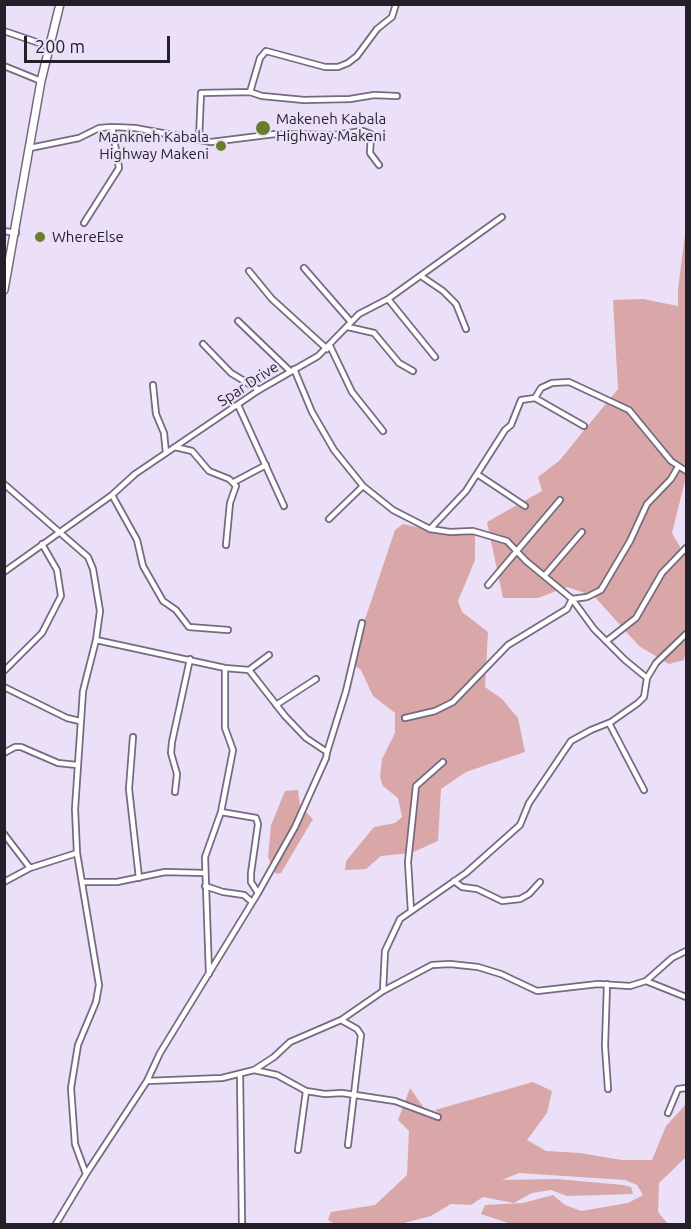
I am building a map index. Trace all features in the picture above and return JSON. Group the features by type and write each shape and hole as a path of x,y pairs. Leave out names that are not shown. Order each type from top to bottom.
{"main road":[{"path":"4,290 16,233 41,81 60,4"}],"street":[{"path":"250,92 263,53 274,52 325,67 338,67 357,56 377,29 392,17 396,4"},
{"path":"4,31 48,46"},
{"path":"4,66 41,81"},
{"path":"199,139 201,93 250,92 262,96 304,100 397,96"},
{"path":"30,148 79,138 99,128 112,127 135,128 211,142 275,134 368,132 371,134 370,153 379,165"},
{"path":"84,223 119,168 112,127"},
{"name":"Spar Drive","path":"4,572 112,495 135,474 259,390 328,348 359,314 388,299 502,217"},
{"path":"4,231 16,233"},
{"path":"304,268 350,325 374,333 399,363 413,371"},
{"path":"249,271 272,299 328,348 352,392 383,431"},
{"path":"421,276 443,291 456,304 466,329"},
{"path":"388,299 435,357"},
{"path":"238,321 292,370 312,412 334,450 363,486 376,494 393,510 430,529 450,532 473,531 507,541 526,561 572,599 594,628 647,678"},
{"path":"203,344 231,373 259,390"},
{"path":"535,398 546,385 569,382 629,410 678,467 687,471"},
{"path":"153,385 156,414 164,433 166,453"},
{"path":"430,529 466,491 505,430 511,425 521,400 535,398 585,426"},
{"path":"238,405 284,506"},
{"path":"176,447 192,451 209,471 234,482"},
{"path":"234,482 266,465"},
{"path":"572,599 587,597 601,590 630,542 647,504 671,479 678,467"},
{"path":"477,474 525,506"},
{"path":"226,545 230,503 236,486 234,482"},
{"path":"4,484 58,532 79,546 93,569 100,611 96,640 84,682 77,765 77,853 99,985 96,1002 78,1045 73,1068 71,1108 75,1144 86,1174"},
{"path":"329,519 363,486"},
{"path":"112,495 137,540 143,566 163,601 189,627 228,630"},
{"path":"488,585 560,500"},
{"path":"545,575 582,532"},
{"path":"4,671 42,633 61,596 57,570 42,544"},
{"path":"608,640 636,618 662,573 687,548"},
{"path":"405,718 435,711 453,702 507,645 567,609 572,599"},
{"path":"56,1224 147,1081 160,1053 258,893 295,827 326,758 346,691 362,623"},
{"path":"383,991 385,951 389,937 400,919 479,863 520,825 529,804 571,741 630,710 644,697 647,678 664,652 687,634"},
{"path":"96,640 225,668 249,670 269,655"},
{"path":"175,792 177,774 171,753 172,742 190,659"},
{"path":"209,975 205,873 207,846 221,812 233,750 225,728 225,668"},
{"path":"249,670 306,738 327,752"},
{"path":"637,670 651,670"},
{"path":"276,705 316,679"},
{"path":"4,687 42,703 67,718 80,721"},
{"path":"4,697 11,691"},
{"path":"609,723 644,790"},
{"path":"133,737 129,789 139,878"},
{"path":"4,753 15,747 21,747 58,763 77,765"},
{"path":"411,911 408,862 417,786 443,762"},
{"path":"221,812 256,818 258,824 251,882 258,893"},
{"path":"5,836 30,868"},
{"path":"4,882 30,868 77,853"},
{"path":"82,882 117,882 165,872 205,873"},
{"path":"454,881 462,887 477,889 502,901 530,894 540,882"},
{"path":"206,886 223,892 244,895 252,902"},
{"path":"147,1081 222,1078 254,1070 274,1057 290,1042 341,1020 417,971 438,964 477,968 501,974 537,991 607,984 630,986 645,981 672,958 687,951"},
{"path":"645,981 687,997"},
{"path":"607,984 605,1046 608,1089"},
{"path":"341,1020 357,1029 361,1035 352,1094 353,1116 348,1145"},
{"path":"254,1070 277,1075 306,1091 352,1094 395,1101 438,1117"},
{"path":"240,1074 242,1224"},
{"path":"668,1113 678,1089 687,1088"},
{"path":"298,1150 306,1091"}],"shaded area":[{"path":"686,227 686,477 672,533 686,557 686,652 684,660 669,664 639,646 594,596 567,587 538,598 503,598 487,522 542,491 538,477 559,461 618,389 613,300 643,299 678,306"},
{"path":"403,524 444,533 475,535 475,560 458,601 462,612 488,632 485,687 502,699 518,718 525,752 466,772 441,789 438,841 411,853 381,856 366,869 345,870 346,861 374,827 395,823 402,817 398,798 383,786 380,777 382,759 395,733 395,713 373,696 361,670 353,664 353,655 395,530"},
{"path":"298,790 300,806 313,819 281,873 276,874 268,857 271,825 285,791"},
{"path":"533,1082 552,1091 547,1113 527,1140 546,1151 580,1153 622,1160 652,1160 666,1126 686,1104 686,1157 659,1183 658,1212 668,1224 511,1224 481,1214 485,1205 523,1203 553,1195 565,1205 581,1211 628,1203 643,1195 637,1185 625,1180 519,1173 502,1180 557,1179 623,1185 631,1187 633,1194 567,1196 551,1190 532,1193 514,1203 483,1197 471,1205 451,1204 431,1216 400,1224 335,1224 328,1220 331,1212 375,1205 407,1175 409,1131 398,1120 410,1088 424,1108 444,1117 435,1110"}],"place":[{"name":"Makeneh Kabala Highway Makeni","path":"263,128"},
{"name":"Mankneh Kabala Highway Makeni","path":"221,146"},
{"name":"WhereElse","path":"40,237"}]}
